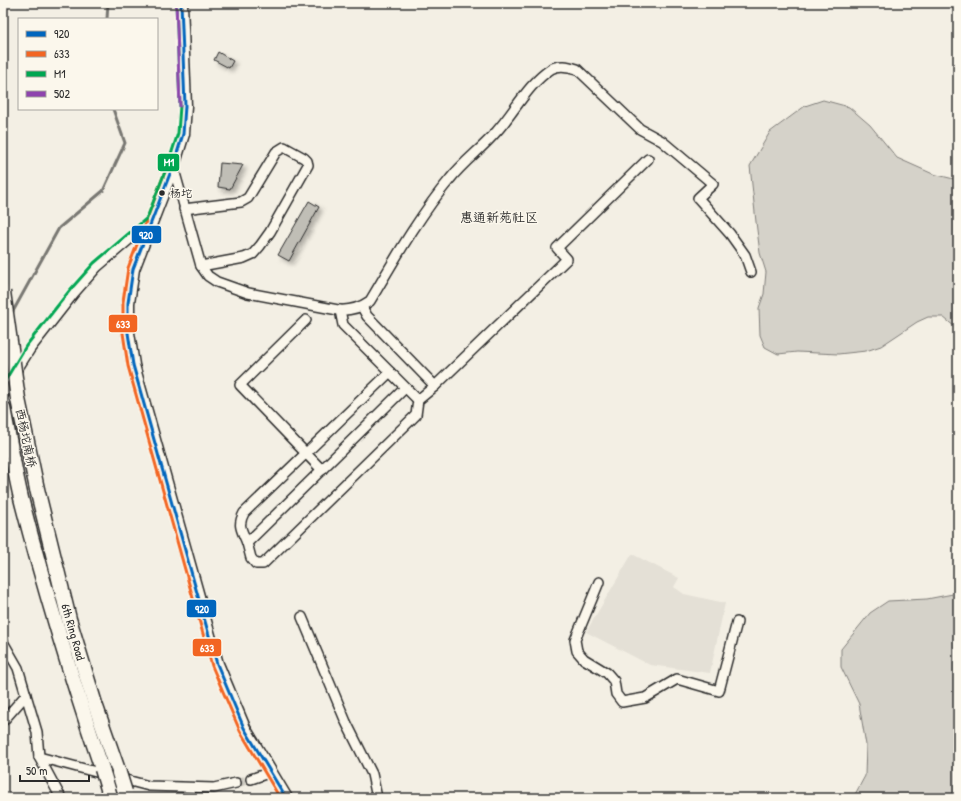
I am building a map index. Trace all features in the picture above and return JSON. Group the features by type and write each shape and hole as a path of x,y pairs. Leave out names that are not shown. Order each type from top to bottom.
{"highway":[{"name":"西杨坨南桥","path":"3,292 18,399 37,489"},
{"name":"西杨坨南桥","path":"3,408 21,497"},
{"name":"6th Ring Road","path":"37,489 69,619 95,704 127,795"},
{"name":"6th Ring Road","path":"21,497 54,621 80,706 110,794"}],"main road":[{"path":"181,3 185,106 183,134 173,166 133,269 128,303 128,333 133,365 216,664 244,728 286,798"}],"street":[{"path":"173,166 201,266 208,276 217,282 248,293 350,311 370,301 411,234 451,178 497,132 537,80 552,68 563,65 577,69 640,129 662,141 713,184 698,198 730,234 745,254 752,272"},
{"path":"184,209 244,200 248,198 276,152 284,147 307,161 308,165 270,232 253,254 244,258 201,266"},
{"path":"390,372 244,513 240,521 240,526 248,542 251,558 256,564 263,564 416,415 418,400 435,386 567,259 557,248 648,159"},
{"path":"3,395 10,379 30,349 74,293 97,267 151,221"},
{"path":"362,306 367,316 435,386"},
{"path":"340,310 343,325 418,400"},
{"path":"306,320 240,385 322,470"},
{"path":"248,542 405,388"},
{"path":"599,582 575,640 577,651 584,658 607,673 614,681 616,694 622,702 645,698 677,679 719,691 737,622"},
{"path":"302,617 346,722 372,774 377,798"},
{"path":"3,642 18,668 37,732 39,757 61,798"},
{"path":"3,721 26,695"},
{"path":"39,757 149,786 214,788 236,783"},
{"path":"251,779 271,772"}],"shaded area":[{"path":"823,100 849,107 870,125 897,158 933,174 958,180 958,361 956,354 955,327 943,317 928,317 917,322 881,346 866,351 838,354 797,352 778,354 765,347 760,335 759,308 764,294 766,272 760,253 750,166 770,132 805,106"},
{"path":"632,554 679,578 674,587 684,594 725,603 710,673 650,665 586,632"},
{"path":"958,593 958,798 853,798 865,776 866,745 859,704 841,667 841,649 870,613 888,601 927,599"}],"building":[{"path":"218,52 233,61 229,68 214,60"},
{"path":"220,163 243,165 230,189 218,187"},
{"path":"309,201 319,207 289,261 278,255"}],"waterway":[{"path":"107,18 108,3"},
{"path":"11,315 59,228 103,191 125,143 113,110"}],"tunnel":[{"path":"236,783 251,779"}],"transit line":[{"name":"M1","path":"3,384 26,346 70,290 94,263 147,218 168,164 178,133 180,106 176,3"},
{"name":"502","path":"176,3 180,106"},
{"name":"920","path":"181,3 185,106 183,134 173,166 133,269 128,303 128,333 133,365 217,664 244,728 286,798"},
{"name":"633","path":"168,164 128,268 123,302 123,333 128,366 212,666 240,731 280,798"}],"place":[{"name":"杨坨","path":"162,193"}],"district":[{"name":"惠通新苑社区","path":"499,217"}]}
